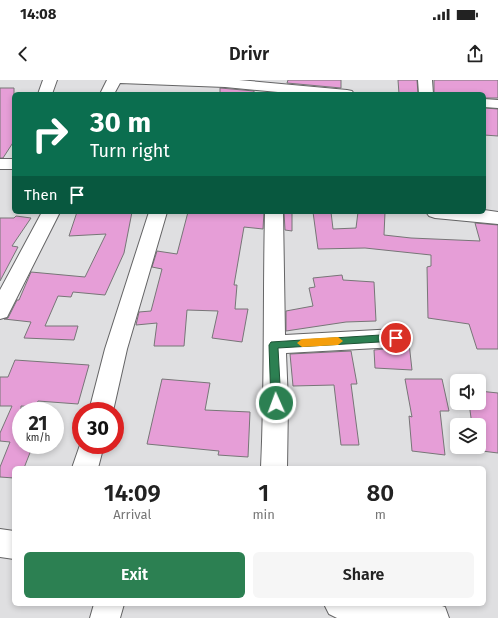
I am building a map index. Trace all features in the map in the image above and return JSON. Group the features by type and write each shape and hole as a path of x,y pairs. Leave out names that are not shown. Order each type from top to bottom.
{"street":[{"path":"46,92 50,80"},
{"path":"108,92 114,80"},
{"path":"124,80 194,88 225,82 276,91 319,86 340,92"},
{"path":"425,80 426,92"},
{"path":"486,103 498,104"},
{"path":"0,312 11,288 51,214"},
{"path":"103,402 116,349 157,214"},
{"path":"274,214 274,345 276,403 274,466"},
{"path":"455,214 498,218"},
{"path":"274,345 396,338"},
{"path":"86,466 89,454"},
{"path":"0,543 12,545"},
{"path":"105,618 108,606"},
{"path":"346,606 376,614 434,618"}],"building":[{"path":"288,80 341,80 341,88 287,83"},
{"path":"398,80 417,80 418,92 399,92"},
{"path":"434,80 498,80 498,98 486,98 486,92 434,92"},
{"path":"0,88 14,88 14,92 12,92 12,144 3,158 0,158"},
{"path":"220,88 254,91 254,92 220,92"},
{"path":"486,108 498,109 498,136 486,135"},
{"path":"76,214 132,214 124,253 105,295 73,292 71,297 58,296 45,326 78,326 74,340 24,338 31,322 4,319 8,318 17,300 19,300 31,272 85,277 106,234 69,236"},
{"path":"187,214 264,214 263,229 244,227 234,285 237,285 235,309 248,309 242,342 212,338 218,311 187,310 184,346 154,346 157,323 136,325 139,312 151,311 162,269 152,267 157,251 177,254"},
{"path":"284,214 292,214 292,231 285,230"},
{"path":"313,214 331,214 333,229 356,228 358,214 385,214 384,235 411,238 480,241 475,223 498,225 498,349 477,349 469,324 428,318 427,267 431,266 431,255 365,248 318,249"},
{"path":"16,216 31,218 12,246 18,247 0,281 0,218 14,218"},
{"path":"342,275 343,280 374,282 376,321 346,322 286,331 286,311 313,306 309,288 315,287 313,278"},
{"path":"406,343 409,343 412,370 375,368 374,350 396,348 405,345"},
{"path":"351,351 357,384 351,384 359,445 341,445 334,385 293,386 290,354"},
{"path":"15,360 89,365 79,402 72,402 72,404 38,401 12,402 12,406 0,406 0,377 8,377"},
{"path":"162,379 210,383 205,410 250,412 248,457 218,455 219,451 147,444"},
{"path":"405,379 442,379 449,411 440,411 445,455 412,451 409,416 412,417"},
{"path":"486,392 498,393 498,453 486,452 486,418 471,418 470,410 486,410"},
{"path":"12,406 12,454 29,454 25,466 12,466 12,478 0,477 0,467 10,442 0,441 0,433"}],"slow traffic":[{"path":"302,343 338,341"}],"route":[{"path":"276,403 274,345 396,338"}]}
